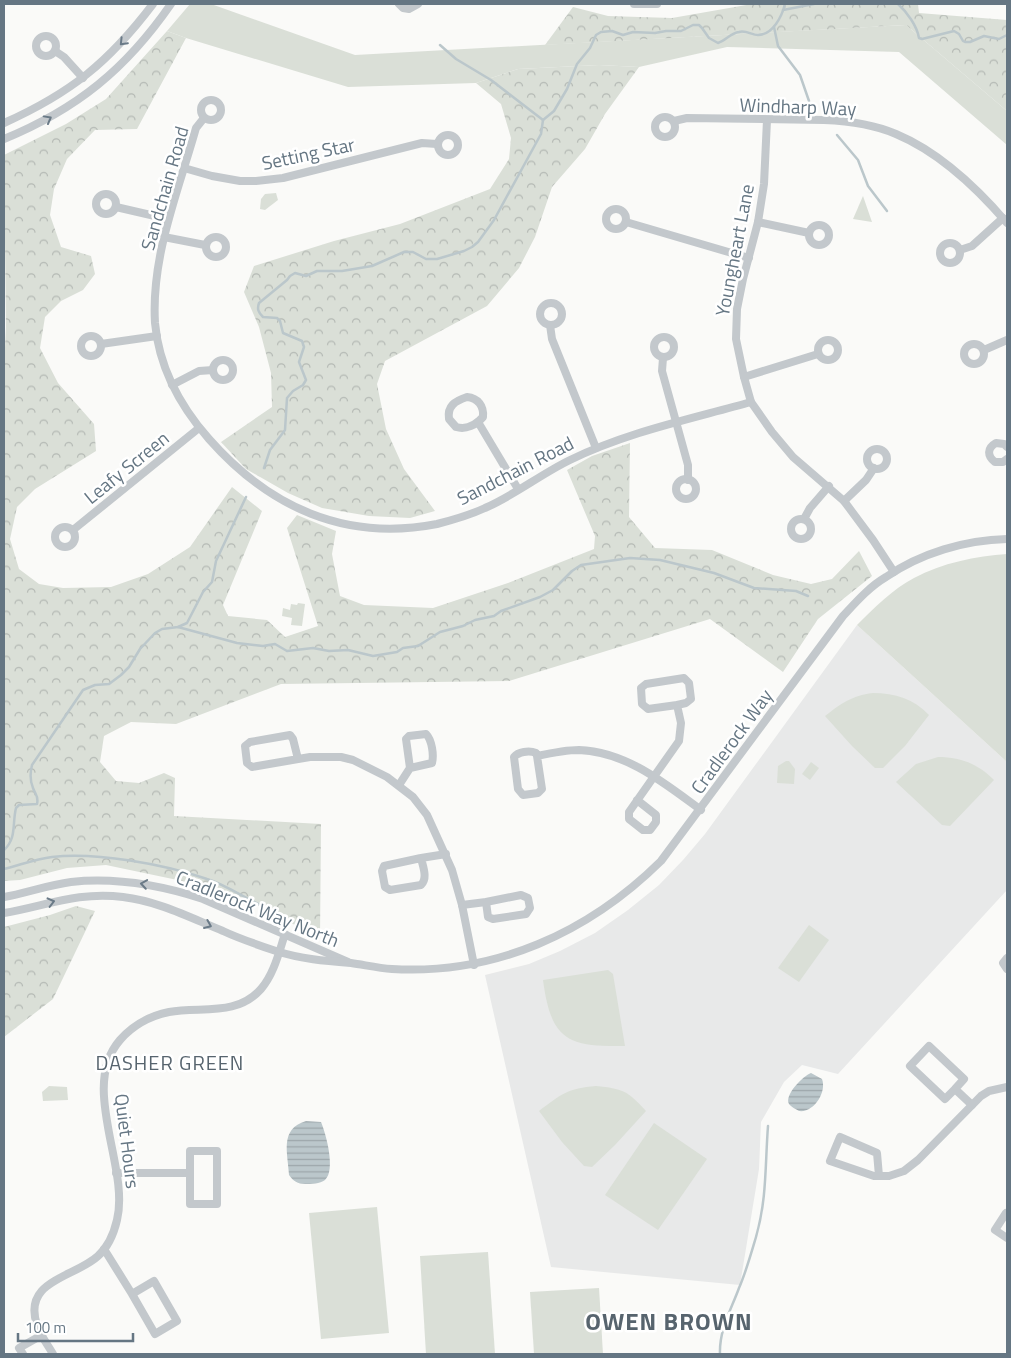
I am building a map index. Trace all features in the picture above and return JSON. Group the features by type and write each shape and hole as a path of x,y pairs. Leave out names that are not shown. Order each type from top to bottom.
{"street":[{"path":"4,123 54,98 100,65 126,38 153,4"},
{"path":"4,139 61,112 92,90 136,49 156,26 171,4"},
{"path":"399,4 409,10 418,4"},
{"path":"634,4 657,4"},
{"path":"55,51 60,53 83,78"},
{"name":"Sandchain Road","path":"204,118 196,128 164,237 156,289 157,336 165,369 172,385 199,428 226,458 261,488 295,507 338,522 363,526 403,528 436,524 485,508 570,460 596,448 620,439 752,402"},
{"name":"Windharp Way","path":"674,122 687,118 844,121 896,134 933,154 969,184 1005,221"},
{"name":"Youngheart Lane","path":"767,120 764,178 758,222 740,294 736,324 738,354 744,376 752,402 762,419 782,444 844,501 894,572"},
{"name":"Setting Star","path":"184,168 212,176 240,181 256,181 283,178 422,143 437,144"},
{"path":"116,207 168,220"},
{"path":"960,250 972,246 1005,221"},
{"path":"626,222 749,258"},
{"path":"758,222 809,233"},
{"path":"164,237 205,245"},
{"path":"550,325 552,339 596,448"},
{"path":"102,344 157,336"},
{"path":"984,350 1007,340"},
{"path":"744,376 818,354"},
{"path":"663,358 662,371 688,465 688,480"},
{"path":"172,385 200,371 213,370"},
{"path":"473,398 479,402 482,408 483,417 478,422 463,428 456,428 449,419 449,409 454,403 462,399 473,398"},
{"path":"478,422 518,489"},
{"name":"Leafy Screen","path":"73,530 199,428"},
{"path":"1007,447 1004,444 996,443 989,452 995,462 1003,462 1007,458"},
{"path":"844,501 866,480 874,468"},
{"path":"804,519 810,508 829,486"},
{"name":"Cradlerock Way","path":"474,965 531,947 555,937 599,913 628,893 661,862 842,616 866,592 894,572 921,558 953,546 987,540 1007,539"},
{"path":"684,678 689,683 691,700 686,704 677,705 651,709 645,707 642,704 641,688 646,684 684,678"},
{"path":"637,800 679,741 681,723 677,705"},
{"path":"399,785 410,768 406,739 409,736 426,734 430,738 432,763 410,768"},
{"path":"298,759 293,739 290,735 250,742 245,750 247,763 252,767 330,756 353,760 399,785 413,797 424,810 446,854 462,906 474,965"},
{"path":"538,756 578,750 600,752 625,760 655,777 700,810"},
{"path":"531,751 538,756 542,789 538,793 523,795 518,789 514,757 518,753 531,751"},
{"path":"421,858 425,877 424,883 390,890 385,888 382,871 384,866 421,858 446,854"},
{"name":"Cradlerock Way North","path":"4,897 70,882 105,880 140,883 171,889 203,899 352,964"},
{"path":"462,906 521,895 528,898 530,908 526,914 493,920 488,916 486,902"},
{"name":"Cradlerock Way North","path":"4,913 74,897 121,896 138,899 175,911 224,932 279,952 308,960 374,968 415,970 474,965"},
{"name":"Quiet Hours","path":"53,1354 35,1319 35,1304 38,1296 51,1282 91,1261 104,1249 114,1232 119,1213 120,1204 104,1090 107,1063 114,1048 134,1027 159,1014 179,1011 220,1010 240,1004 254,996 272,971 286,934"},
{"path":"1007,958 1003,963 1007,969"},
{"path":"929,1046 964,1079 955,1089 945,1099 910,1066 929,1046"},
{"path":"879,1176 877,1153 840,1137 830,1161 868,1174 879,1176 898,1174 910,1166 981,1096 988,1091 1007,1086"},
{"path":"955,1089 972,1105"},
{"path":"190,1151 217,1151 217,1204 190,1204 190,1173 190,1151"},
{"path":"116,1173 190,1173"},
{"path":"1007,1214 995,1230 1007,1238"},
{"path":"104,1249 155,1334 177,1322 154,1282 132,1294"},
{"path":"22,1354 19,1348 42,1335"}],"shaded area":[{"path":"857,625 1007,762 1007,890 838,1074 802,1065 784,1082 761,1122 759,1169 740,1285 551,1267 485,975 529,964 595,933 659,885 705,834"},
{"path":"811,1073 822,1079 823,1090 818,1101 810,1109 799,1111 789,1104 789,1096 799,1082"},
{"path":"306,1121 321,1122 329,1152 330,1168 328,1175 325,1180 315,1184 298,1183 289,1175 288,1136 297,1125"}],"green space":[{"path":"190,4 211,4 355,55 906,25 1007,111 1007,145 899,52 727,47 639,67 599,65 518,69 476,83 348,87 167,31"},
{"path":"752,4 918,4 919,13 1007,20 1007,111 906,25 545,45 573,7 608,16 672,18"},
{"path":"167,31 186,38 137,129 95,130 67,159 54,189 50,215 61,247 91,256 95,274 83,290 61,301 45,317 40,348 58,383 94,424 96,451 35,489 17,507 10,539 19,569 39,584 63,588 111,587 148,574 190,547 232,487 262,511 223,605 228,616 267,620 285,637 318,626 287,528 297,515 336,531 332,554 340,596 364,605 433,608 508,583 594,549 595,536 567,470 592,456 630,443 629,517 655,548 712,550 773,575 811,584 832,579 859,551 872,576 818,619 783,672 710,619 509,681 281,684 176,724 131,722 104,736 100,762 116,781 139,783 164,773 175,778 174,816 321,824 320,938 312,931 290,923 249,900 206,886 106,865 67,868 20,880 4,881 4,368 6,327 4,155 66,124 106,99"},
{"path":"599,65 639,67 605,114 585,149 552,187 535,237 519,268 487,306 385,361 377,384 386,429 404,469 435,511 410,518 369,516 322,508 288,493 246,469 221,442 272,407 271,373 259,327 244,292 254,266 334,241 400,224 490,189 509,159 511,138 501,104 476,83 518,69"},
{"path":"276,193 278,200 265,210 260,209 261,199 265,194"},
{"path":"863,196 872,222 853,219"},
{"path":"1007,554 1007,762 857,625 891,593 906,582 925,573 959,561"},
{"path":"298,603 305,604 302,626 291,625 292,618 282,616 283,608 290,610 291,604 297,605"},
{"path":"873,693 889,694 904,698 923,709 929,715 905,746 883,768 875,768 825,716 847,701"},
{"path":"938,757 954,758 969,762 994,780 950,826 942,825 896,782 916,764"},
{"path":"789,761 795,769 794,784 777,783 778,766"},
{"path":"811,762 819,768 810,780 802,774"},
{"path":"76,906 95,911 53,999 4,1037 4,927"},
{"path":"809,925 829,940 799,982 778,968"},
{"path":"608,970 613,974 625,1046 589,1045 565,1036 557,1028 551,1016 543,980"},
{"path":"49,1086 67,1087 68,1100 43,1101 42,1092"},
{"path":"596,1086 613,1088 624,1092 646,1111 592,1167 584,1166 562,1142 539,1111 565,1093 578,1088"},
{"path":"654,1123 707,1159 658,1230 605,1195"},
{"path":"377,1207 389,1333 321,1339 309,1213"},
{"path":"488,1252 495,1354 426,1354 420,1256"},
{"path":"599,1288 603,1354 534,1354 530,1292"}],"waterway":[{"path":"264,468 270,450 285,430 287,398 293,391 303,385 306,380 299,362 304,347 302,341 283,333 280,321 277,318 263,317 258,310 259,303 295,273 306,276 317,271 342,271 372,266 404,252 413,252 426,259 437,259 472,247 494,220 541,134 543,120 554,111 567,89 577,64 590,48 596,35 601,32 612,31 623,35 633,32 655,33 681,31 693,25 699,25 709,38 718,43 736,33 744,32 758,35 768,32 776,24 785,4"},
{"path":"783,10 814,4"},
{"path":"898,4 911,20 919,38 922,39 954,31 965,42 970,42 984,36 999,39 1007,35"},
{"path":"774,27 778,46 800,75 809,101"},
{"path":"440,45 456,59 491,80 543,120"},
{"path":"837,135 858,160 868,186 887,211"},
{"path":"4,850 11,841 16,808 19,805 37,804 37,797 31,780 32,765 83,690 95,685 109,684 129,667 140,649 155,633 162,629 178,627 187,623 203,592 212,582 216,561 246,497"},
{"path":"178,627 237,643 263,646 275,644 287,651 313,648 329,651 348,650 373,656 418,646 440,632 463,626 475,620 494,616 501,611 540,597 553,590 572,571 581,565 630,558 660,560 714,573 754,588 796,591 808,596"},
{"path":"4,869 52,857 89,856 130,860 207,879 265,907"},
{"path":"720,1354 723,1328 746,1269 760,1223 764,1195 768,1126"}],"district":[{"name":"DASHER GREEN","path":"170,1062"},
{"name":"OWEN BROWN","path":"669,1321"}]}
